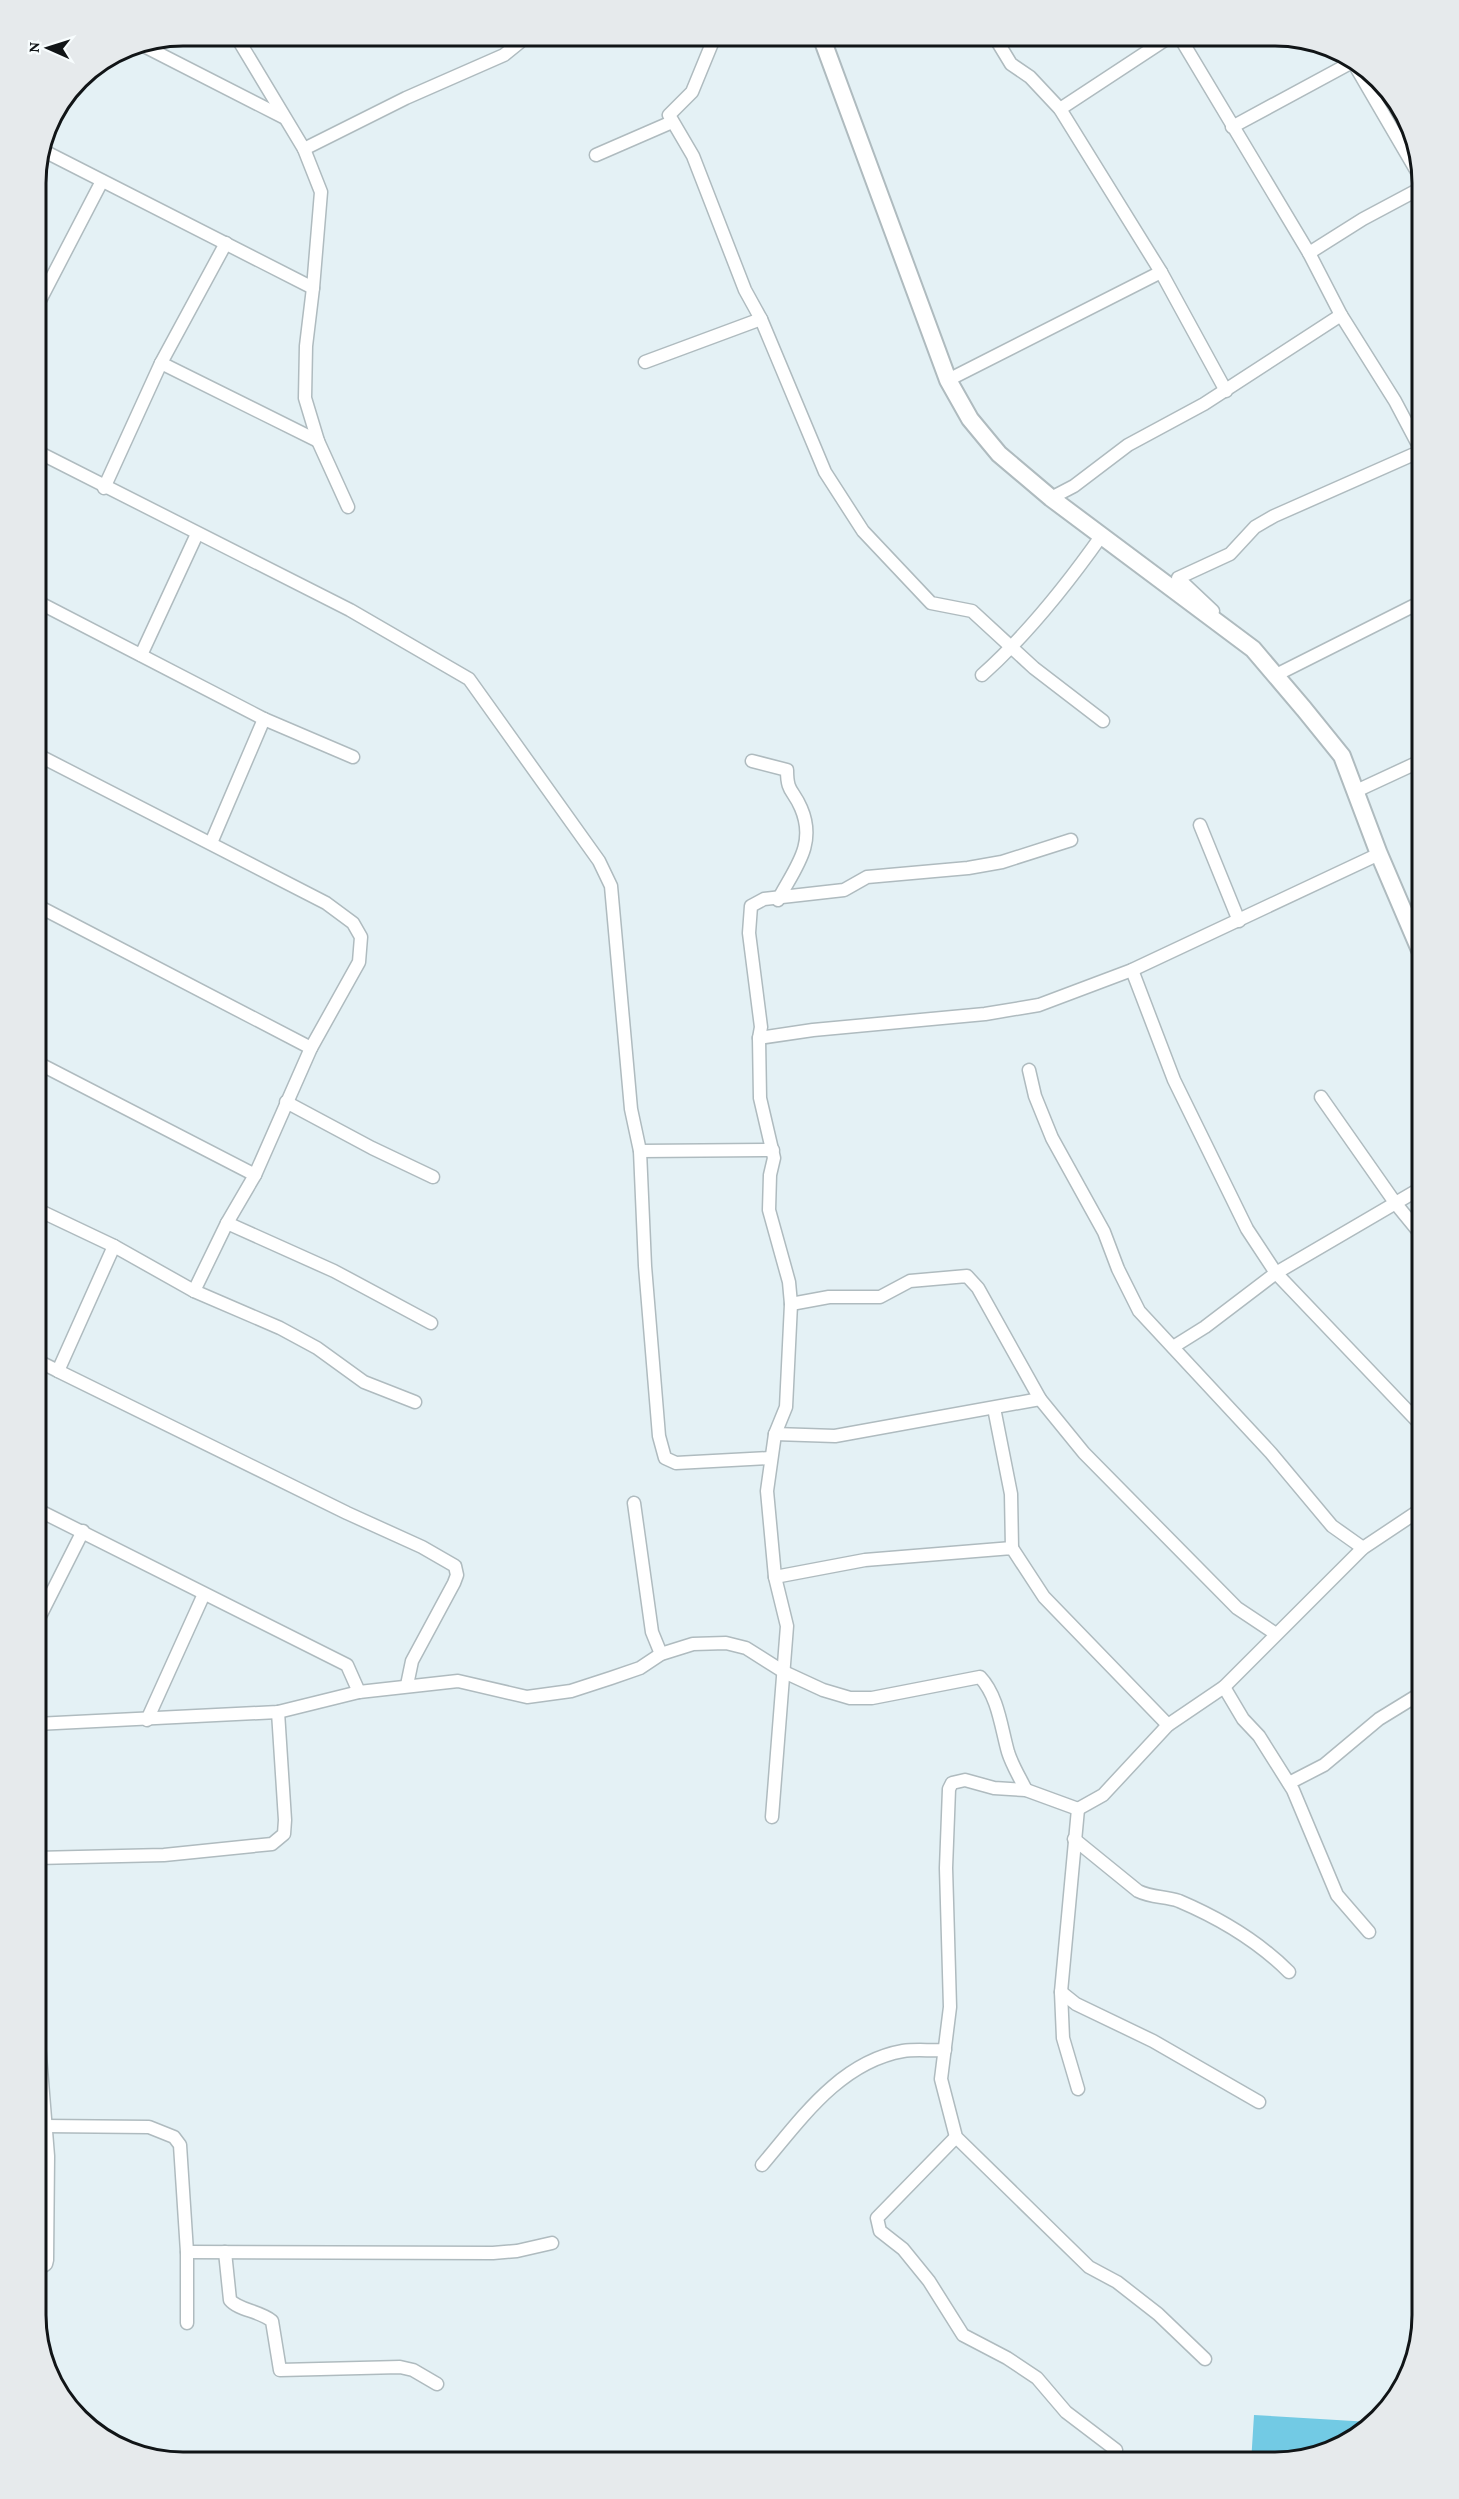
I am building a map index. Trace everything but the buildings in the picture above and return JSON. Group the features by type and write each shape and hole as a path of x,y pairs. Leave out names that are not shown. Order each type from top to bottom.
{"street":[{"path":"242,46 282,117 304,149 321,192 314,288 306,346 305,398 318,441 348,507"},
{"path":"304,149 406,98 504,55 515,46"},
{"path":"711,46 693,92 669,115 687,143 745,290 761,320 825,472 863,531 931,603 972,611 1034,668 1103,722"},
{"path":"825,47 948,380 970,419 999,454 1051,498 1253,649"},
{"path":"1001,47 1011,64 1030,77 1060,109 1161,272 1226,391"},
{"path":"1060,109 1154,47"},
{"path":"1185,47 1309,253 1341,315 1395,401 1412,433"},
{"path":"151,50 282,117"},
{"path":"1232,127 1345,66"},
{"path":"1365,80 1410,160"},
{"path":"596,155 672,122"},
{"path":"50,154 314,288"},
{"path":"47,284 102,181"},
{"path":"1309,253 1363,219 1412,193"},
{"path":"105,488 161,363 226,243"},
{"path":"948,380 1161,272"},
{"path":"1051,498 1074,486 1128,445 1226,391 1341,315"},
{"path":"645,362 761,320"},
{"path":"161,363 318,441"},
{"path":"1412,456 1274,516 1255,527 1230,554 1178,578 1253,649 1342,756 1354,792 1412,931"},
{"path":"47,457 350,610 469,679 599,861 611,886 631,1109 640,1151 645,1266 659,1437 665,1458 676,1463 770,1458"},
{"path":"141,655 197,534"},
{"path":"982,675 1013,647 1063,590 1102,535"},
{"path":"47,607 264,719 353,757"},
{"path":"1274,676 1412,607"},
{"path":"211,843 264,719"},
{"path":"47,759 326,903 353,923 361,937 359,962 311,1048 255,1175 227,1223 194,1291"},
{"path":"752,761 787,770 787,788 799,803 805,817 807,833 802,860 778,900"},
{"path":"1354,792 1412,765"},
{"path":"1200,825 1239,921"},
{"path":"772,1817 787,1626 775,1577 767,1491 775,1434 786,1407 791,1304 789,1282 769,1210 773,1150 761,1108 759,1038 761,1027 749,933 751,906 764,900 844,890 867,877 968,868 1002,862 1071,840"},
{"path":"759,1038 813,1030 985,1014 1039,1005 1132,970 1379,854"},
{"path":"47,911 311,1048"},
{"path":"1132,970 1174,1080 1247,1229 1276,1273 1412,1415"},
{"path":"47,1067 255,1175"},
{"path":"1029,1070 1035,1096 1052,1138 1104,1232 1118,1269 1139,1311 1271,1453 1326,1520 1363,1548"},
{"path":"1321,1097 1412,1224"},
{"path":"286,1102 372,1148 433,1177"},
{"path":"640,1151 773,1150"},
{"path":"1173,1347 1205,1327 1276,1273 1412,1194"},
{"path":"47,1214 114,1246 194,1291 280,1328 317,1348 364,1382 415,1402"},
{"path":"227,1223 334,1271 431,1323"},
{"path":"58,1371 114,1246"},
{"path":"791,1304 829,1298 880,1297 910,1281 967,1276 978,1288 1040,1399 1084,1453 1238,1608 1276,1634"},
{"path":"46,1365 347,1513 422,1547 455,1566 457,1575 412,1661 406,1685"},
{"path":"775,1434 835,1436 1040,1399"},
{"path":"994,1407 1011,1494 1012,1548 1050,1605 1168,1725"},
{"path":"634,1503 652,1632 661,1654"},
{"path":"46,1514 347,1665 359,1692"},
{"path":"1205,2358 1118,2282 1089,2267 956,2137 941,2079 950,2007 946,1868 949,1789 952,1783 965,1780 994,1788 1026,1790 1078,1809 1103,1795 1168,1725 1224,1687 1363,1548 1412,1515"},
{"path":"46,1604 83,1531"},
{"path":"775,1577 865,1560 1012,1548"},
{"path":"147,1720 204,1594"},
{"path":"46,1724 278,1712 359,1692 458,1681 527,1696 571,1690 611,1678 640,1668 661,1654 693,1644 726,1644 746,1648 784,1672 823,1690 850,1698 872,1698 980,1677 985,1682 998,1711 1009,1754 1026,1790"},
{"path":"1224,1687 1289,1783 1337,1895 1369,1932"},
{"path":"1289,1783 1333,1760 1364,1730 1412,1699"},
{"path":"46,1858 164,1855 272,1844 284,1834 285,1820 278,1712"},
{"path":"1078,1809 1060,1992 1063,2038 1078,2089"},
{"path":"1074,1839 1138,1891 1147,1896 1177,1900 1234,1929 1262,1948 1289,1972"},
{"path":"1060,1992 1076,2004 1153,2041 1259,2103"},
{"path":"762,2164 813,2105 857,2068 903,2051 945,2050"},
{"path":"46,2126 149,2127 174,2137 180,2145 187,2252 187,2323"},
{"path":"956,2137 877,2218 880,2230 903,2249 929,2281 963,2335 1007,2358 1036,2378 1066,2412 1116,2450"},
{"path":"46,2142 48,2156 46,2265"},
{"path":"187,2252 493,2253 517,2252 552,2243"},
{"path":"225,2252 230,2300 234,2306 264,2314 272,2321 280,2370 400,2367 413,2370 437,2384"}],"shaded area":[{"path":"1254,2415 1362,2421 1344,2434 1311,2448 1294,2451 1252,2452"}]}
